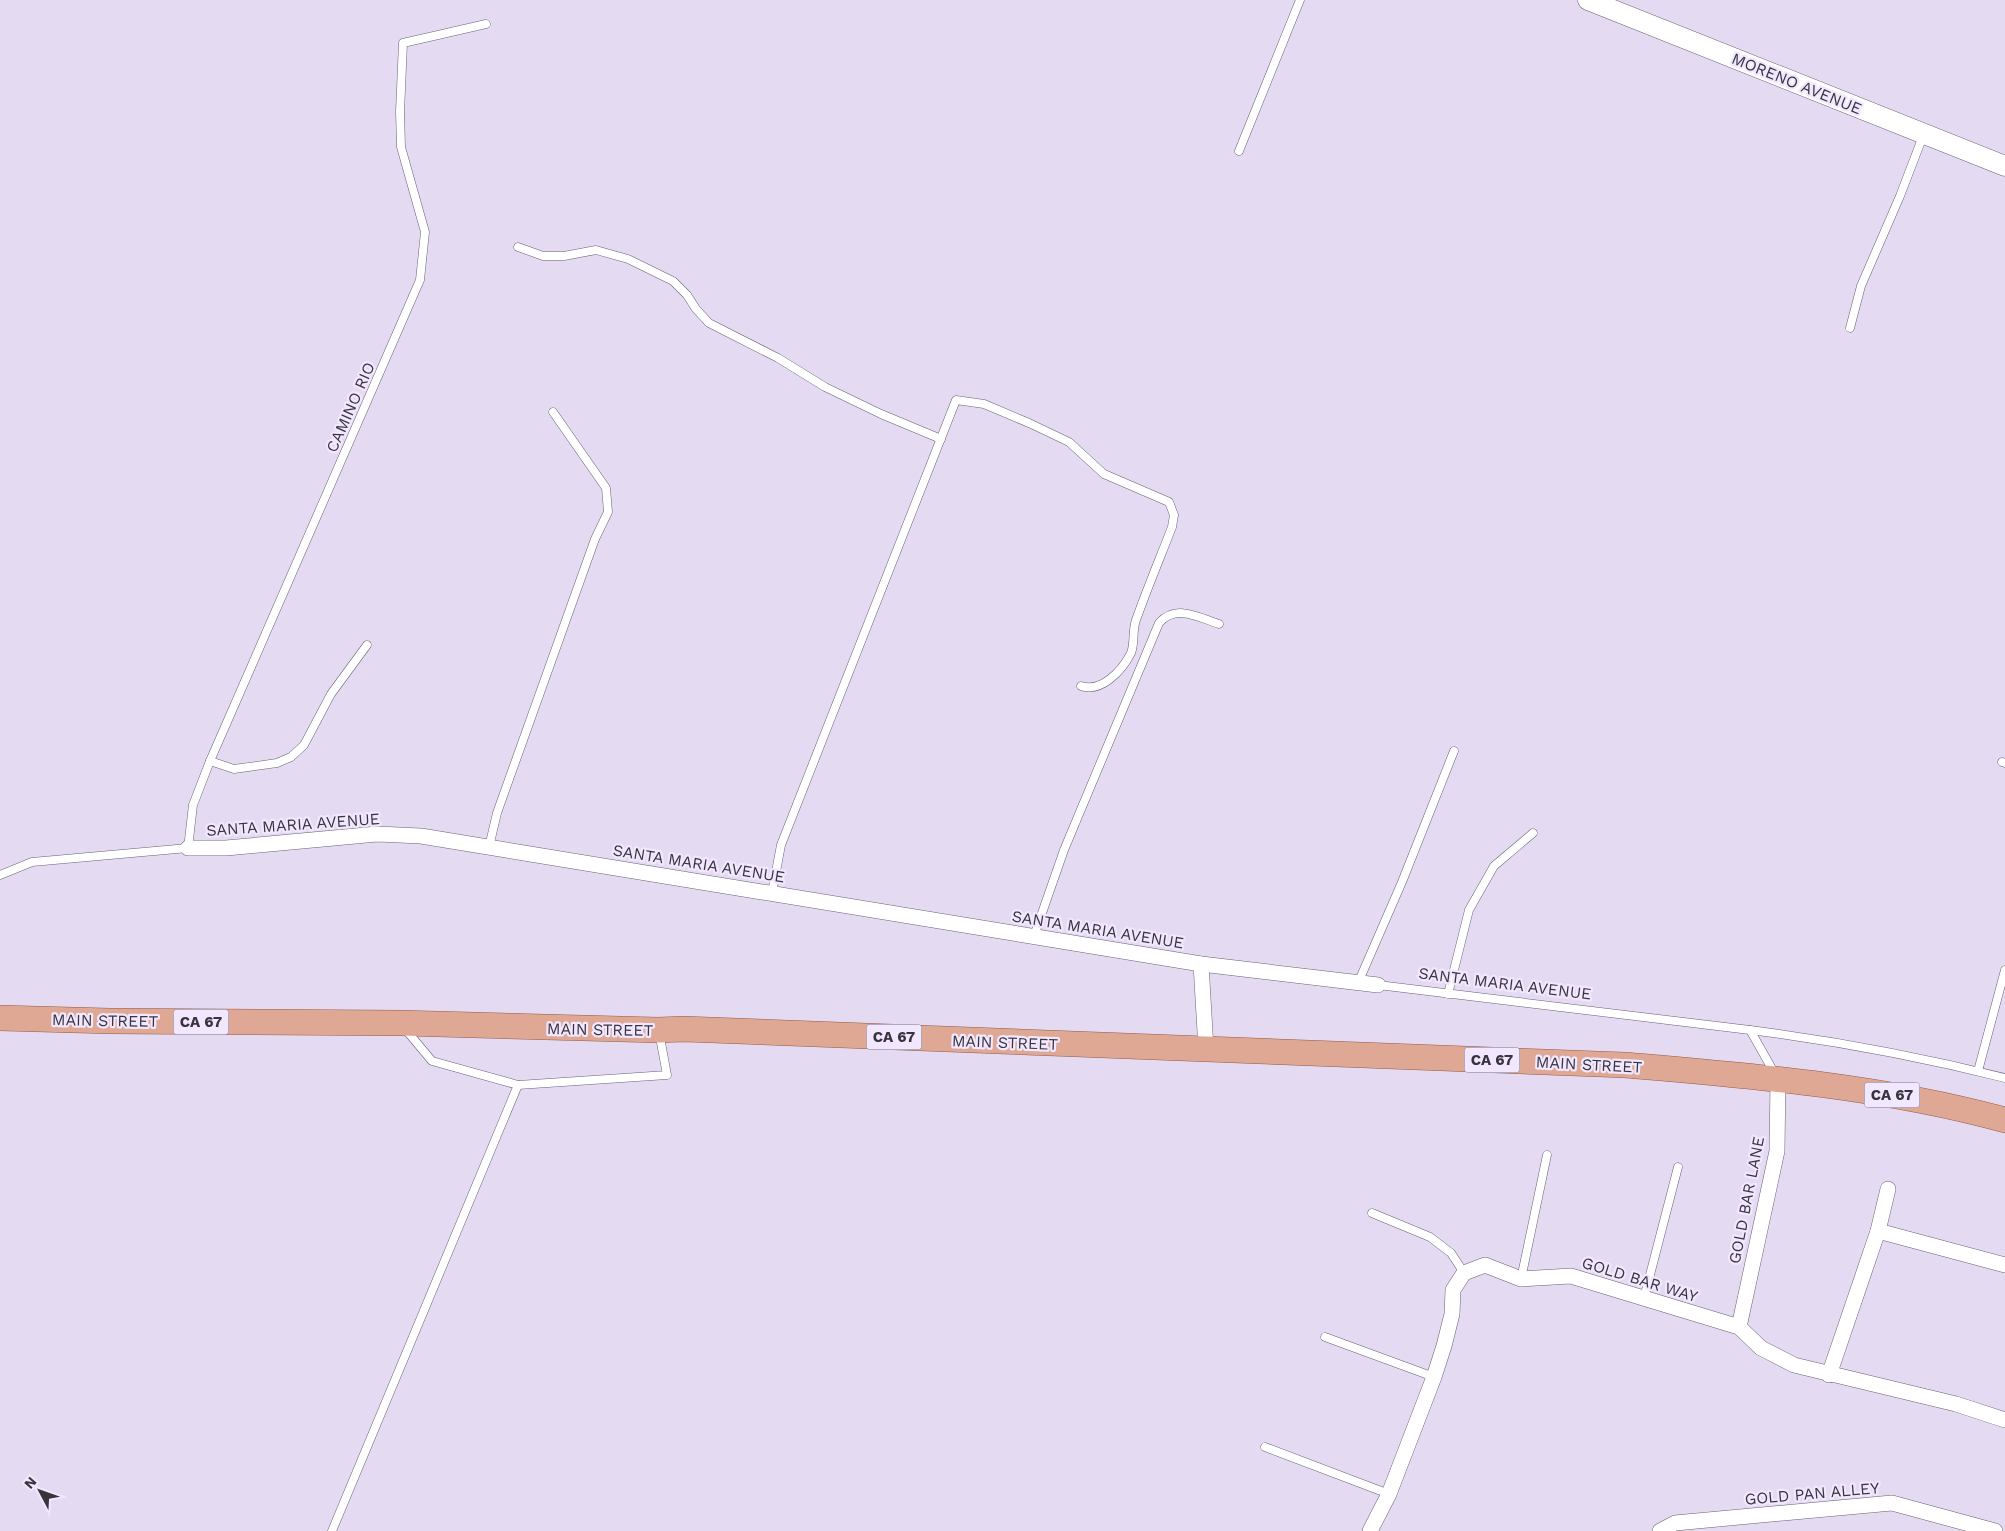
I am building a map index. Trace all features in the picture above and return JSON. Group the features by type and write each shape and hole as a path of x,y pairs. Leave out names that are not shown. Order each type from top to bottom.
{"main road":[{"name":"MAIN STREET","path":"0,1018 684,1029 1625,1065 1778,1078 1870,1091 2005,1120"}],"street":[{"name":"MORENO AVENUE","path":"1588,0 2005,166"},
{"name":"SANTA MARIA AVENUE","path":"188,848 226,848 377,834 422,836 1201,964 1378,985"},
{"name":"SANTA MARIA AVENUE","path":"1201,964 1206,1049"},
{"name":"GOLD BAR LANE","path":"1739,1327 1777,1152 1778,1078"},
{"path":"1829,1375 1878,1231 1888,1189"},
{"path":"1878,1231 2005,1265"},
{"name":"GOLD BAR WAY","path":"1464,1273 1485,1265 1521,1279 1571,1276 1739,1327 1761,1348 1794,1365 1829,1375 1956,1404 2005,1420"},
{"path":"1370,1531 1389,1494 1434,1377 1452,1314 1453,1290 1464,1273"},
{"name":"GOLD PAN ALLEY","path":"1660,1531 1675,1523 1892,1503 1996,1531"}],"lane":[{"path":"1238,151 1300,0"},
{"name":"CAMINO RIO","path":"188,848 193,805 210,761 420,280 425,232 401,147 400,112 403,43 486,24"},
{"path":"1850,328 1861,286 1900,196 1924,134"},
{"path":"518,246 544,256 564,256 596,250 628,259 673,281 687,295 709,323 778,358 825,387 881,414 941,439"},
{"path":"772,893 781,845 956,400 984,404 1029,422 1069,442 1104,474 1169,502 1174,515 1172,527 1135,622 1131,653 1124,664 1107,681 1096,688 1081,686"},
{"path":"489,847 497,813 595,539 608,512 606,488 553,412"},
{"path":"1034,936 1064,850 1159,623 1173,613 1185,612 1219,624"},
{"path":"210,761 234,769 277,763 291,757 304,745 331,694 366,645"},
{"path":"1358,983 1402,882 1454,751"},
{"path":"1448,994 1469,910 1494,866 1533,834"},
{"path":"0,875 32,862 188,848"},
{"path":"1978,1071 2005,970"},
{"name":"SANTA MARIA AVENUE","path":"1378,985 1822,1039 2005,1078"},
{"path":"401,1023 432,1061 518,1085 667,1075 658,1030"},
{"path":"1750,1030 1778,1078"},
{"path":"332,1531 518,1085"},
{"path":"1521,1279 1548,1155"},
{"path":"1644,1298 1678,1167"},
{"path":"1372,1213 1430,1236 1451,1253 1464,1273"},
{"path":"1325,1337 1434,1377"},
{"path":"1264,1447 1389,1494"}]}
